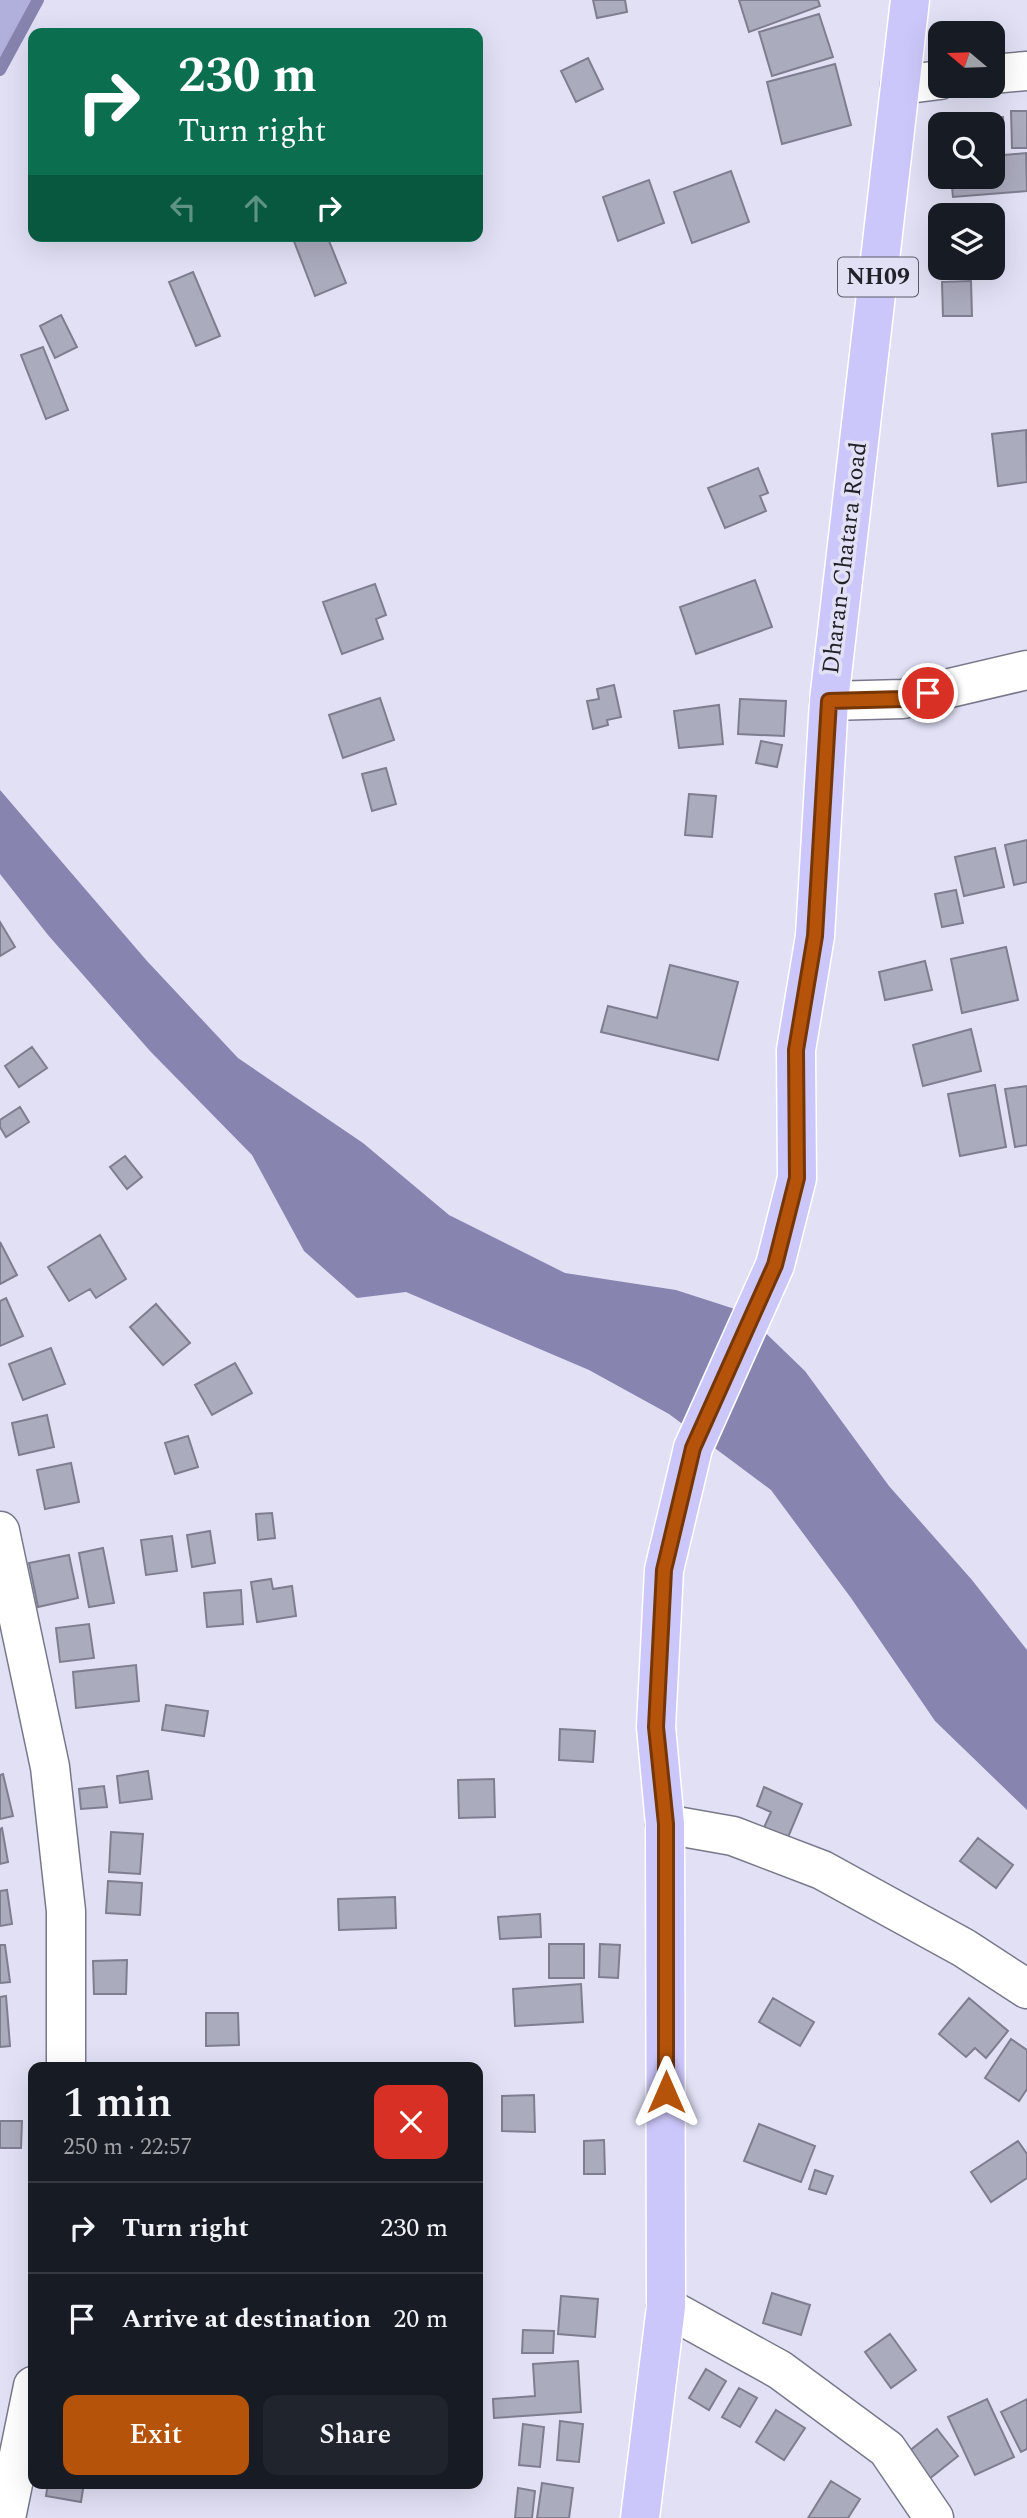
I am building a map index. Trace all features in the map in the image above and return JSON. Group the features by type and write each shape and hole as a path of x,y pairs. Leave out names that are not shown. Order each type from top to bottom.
{"main road":[{"name":"Dharan-Chatara Road","path":"640,2518 666,2307 666,1824 656,1727 664,1570 693,1448 775,1265 797,1178 796,1050 815,936 829,701 910,0"}],"street":[{"path":"1005,74 1027,71"},
{"path":"900,85 928,82"},
{"path":"829,701 903,699 1027,670"},
{"path":"0,1531 50,1767 66,1911 66,2062"},
{"path":"666,1824 733,1836 822,1870 964,1948 1027,1989"},
{"path":"666,2307 780,2370 887,2449 934,2518"},
{"path":"6,2518 28,2410"}],"shaded area":[{"path":"0,0 38,0 0,70"},
{"path":"0,790 147,961 238,1058 363,1143 449,1215 565,1273 676,1290 744,1312 805,1371 889,1486 972,1580 1027,1650 1027,1810 935,1721 851,1598 771,1490 669,1414 589,1370 406,1292 357,1298 304,1251 252,1155 150,1051 48,935 0,874"}],"building":[{"path":"593,0 625,0 627,12 597,18"},
{"path":"739,0 818,0 820,6 749,32"},
{"path":"819,14 833,57 772,76 759,32"},
{"path":"588,58 603,89 576,102 561,71"},
{"path":"835,64 851,125 782,144 767,82"},
{"path":"1011,111 1027,111 1027,148 1012,148"},
{"path":"1026,153 1027,191 953,197 952,189 1005,189 1005,155"},
{"path":"731,171 749,222 692,243 674,192"},
{"path":"649,180 664,223 618,241 603,197"},
{"path":"294,242 329,242 346,283 315,296"},
{"path":"193,272 220,336 196,346 169,282"},
{"path":"971,281 972,316 943,316 942,282"},
{"path":"61,315 77,347 55,358 40,326"},
{"path":"43,347 68,410 46,419 21,355"},
{"path":"1026,430 1027,482 998,486 992,434"},
{"path":"758,468 768,493 760,496 766,511 725,528 708,488"},
{"path":"755,580 772,627 696,654 680,607"},
{"path":"375,584 386,615 376,619 383,639 342,654 323,602"},
{"path":"614,685 621,717 607,720 608,725 593,729 587,701 599,699 597,689"},
{"path":"380,698 394,740 343,758 329,715"},
{"path":"740,699 786,701 784,736 738,734"},
{"path":"719,705 723,744 679,748 674,711"},
{"path":"761,741 782,745 777,767 756,763"},
{"path":"386,768 396,804 372,811 362,774"},
{"path":"689,794 716,796 712,837 685,835"},
{"path":"1027,840 1027,882 1014,885 1005,845"},
{"path":"995,848 1004,887 964,896 955,857"},
{"path":"956,890 963,923 942,927 935,894"},
{"path":"0,922 15,947 0,956"},
{"path":"1006,947 1018,1000 962,1013 951,959"},
{"path":"925,961 932,990 885,1000 879,972"},
{"path":"670,965 738,982 718,1060 601,1032 608,1006 657,1018"},
{"path":"971,1029 981,1071 923,1086 913,1045"},
{"path":"32,1047 47,1068 19,1087 5,1066"},
{"path":"995,1085 1006,1147 960,1156 948,1094"},
{"path":"1027,1086 1027,1145 1015,1147 1005,1089"},
{"path":"20,1107 29,1122 6,1137 0,1127 0,1120"},
{"path":"125,1156 142,1177 127,1189 110,1167"},
{"path":"100,1235 126,1279 96,1298 90,1289 69,1301 48,1267"},
{"path":"0,1242 17,1275 0,1284"},
{"path":"6,1298 23,1336 0,1346 0,1301"},
{"path":"156,1304 190,1343 163,1365 130,1327"},
{"path":"51,1348 65,1384 23,1400 9,1364"},
{"path":"235,1363 252,1393 212,1415 195,1385"},
{"path":"47,1415 54,1447 19,1455 12,1423"},
{"path":"188,1436 198,1467 175,1474 165,1443"},
{"path":"71,1463 79,1502 45,1509 37,1470"},
{"path":"272,1513 275,1538 258,1540 256,1514"},
{"path":"210,1531 215,1563 192,1567 187,1535"},
{"path":"172,1536 177,1571 146,1575 141,1540"},
{"path":"103,1548 114,1603 89,1607 79,1553"},
{"path":"69,1555 78,1598 38,1607 29,1563"},
{"path":"271,1579 273,1589 292,1586 296,1616 257,1622 251,1582"},
{"path":"241,1590 243,1624 207,1627 204,1593"},
{"path":"89,1624 94,1658 60,1662 56,1628"},
{"path":"136,1665 139,1701 76,1708 73,1672"},
{"path":"166,1705 208,1711 204,1736 162,1730"},
{"path":"560,1729 595,1731 593,1762 559,1760"},
{"path":"148,1771 152,1799 120,1803 117,1776"},
{"path":"3,1774 13,1816 0,1819 0,1775"},
{"path":"494,1779 495,1817 459,1818 458,1780"},
{"path":"104,1786 107,1807 81,1809 79,1789"},
{"path":"764,1787 802,1804 786,1842 762,1832 771,1812 757,1806"},
{"path":"2,1828 8,1862 0,1864 0,1829"},
{"path":"111,1832 143,1834 140,1874 109,1872"},
{"path":"978,1838 1013,1865 996,1888 960,1861"},
{"path":"108,1881 142,1883 140,1915 106,1913"},
{"path":"7,1890 12,1924 0,1926 0,1891"},
{"path":"395,1897 396,1928 339,1930 338,1899"},
{"path":"540,1914 541,1937 500,1939 498,1917"},
{"path":"549,1944 584,1944 584,1978 549,1978"},
{"path":"600,1944 620,1945 618,1978 599,1977"},
{"path":"0,1945 5,1945 10,1982 0,1983"},
{"path":"127,1960 126,1994 94,1994 93,1961"},
{"path":"581,1984 583,2022 515,2026 513,1989"},
{"path":"6,1996 10,2046 0,2047 0,1997"},
{"path":"773,1998 814,2022 800,2046 759,2022"},
{"path":"969,1998 1008,2031 986,2058 975,2048 966,2057 939,2034"},
{"path":"206,2013 238,2013 239,2045 206,2046"},
{"path":"1011,2039 1027,2050 1027,2089 1019,2101 985,2078"},
{"path":"534,2095 535,2132 502,2131 502,2096"},
{"path":"0,2121 22,2121 21,2148 0,2148"},
{"path":"759,2124 815,2146 801,2182 744,2161"},
{"path":"604,2140 605,2174 584,2174 584,2141"},
{"path":"1018,2141 1027,2154 1027,2178 991,2202 971,2172"},
{"path":"815,2170 833,2176 826,2194 809,2189"},
{"path":"772,2293 810,2305 801,2335 763,2323"},
{"path":"561,2296 598,2299 595,2337 558,2334"},
{"path":"523,2330 554,2331 553,2353 522,2353"},
{"path":"890,2334 916,2370 891,2388 865,2352"},
{"path":"578,2361 581,2412 494,2418 493,2399 535,2396 533,2364"},
{"path":"706,2369 726,2381 709,2410 689,2398"},
{"path":"739,2388 757,2398 740,2427 722,2417"},
{"path":"987,2399 1014,2457 975,2475 948,2417"},
{"path":"1027,2399 1027,2449 1021,2452 1001,2412"},
{"path":"776,2410 805,2428 784,2460 756,2442"},
{"path":"560,2421 583,2424 579,2462 557,2460"},
{"path":"523,2424 544,2427 540,2467 519,2465"},
{"path":"937,2429 958,2456 929,2479 908,2452"},
{"path":"831,2481 860,2499 848,2518 808,2518"},
{"path":"542,2483 573,2488 569,2518 537,2518"},
{"path":"518,2488 535,2491 532,2518 515,2518"},
{"path":"47,2489 83,2489 81,2502 46,2496"}],"waterway":[{"path":"0,70 38,0"}],"route":[{"path":"666,2092 666,1824 656,1727 664,1570 693,1448 775,1265 797,1178 796,1050 815,936 829,701 903,699 928,693"}]}
